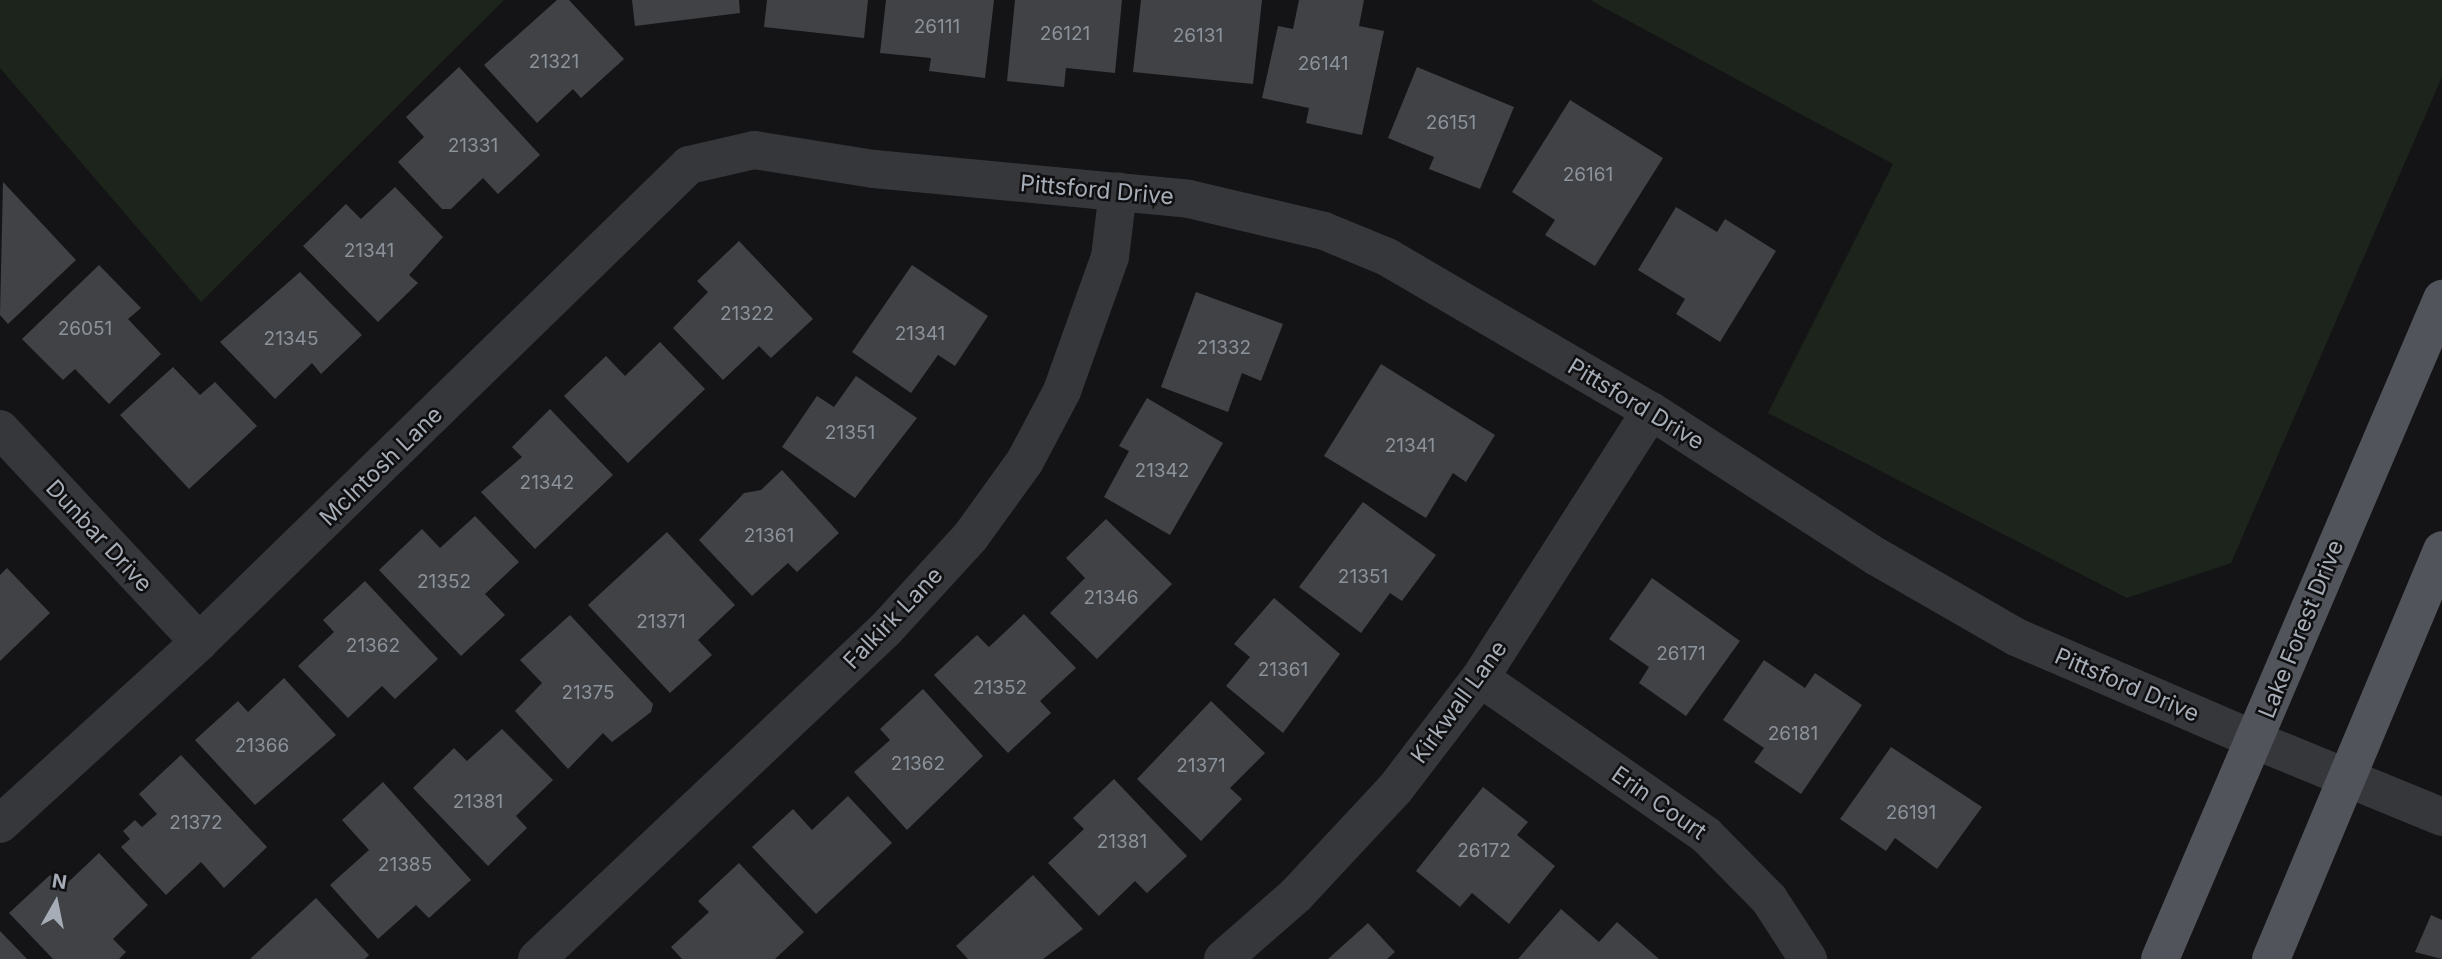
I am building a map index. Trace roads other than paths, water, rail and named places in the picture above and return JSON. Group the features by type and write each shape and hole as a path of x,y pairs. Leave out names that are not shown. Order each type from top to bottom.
{"main road":[{"name":"Lake Forest Drive","path":"2160,959 2257,741 2442,299"},
{"path":"2271,959 2351,778 2442,551"}],"street":[{"name":"McIntosh Lane","path":"0,824 199,642 689,165 729,151 779,154"},
{"name":"Pittsford Drive","path":"779,154 1118,191 1259,213 1375,252 1651,411 1877,557 2016,637 2442,817"},
{"name":"Falkirk Lane","path":"537,959 886,630 971,536 1025,461 1062,391 1110,257 1118,191"},
{"name":"Kirkwall Lane","path":"1223,959 1296,895 1395,789 1480,678 1651,411"},
{"name":"Dunbar Drive","path":"0,429 199,642"},
{"name":"Erin Court","path":"1480,678 1706,835 1769,899 1808,959"}]}
